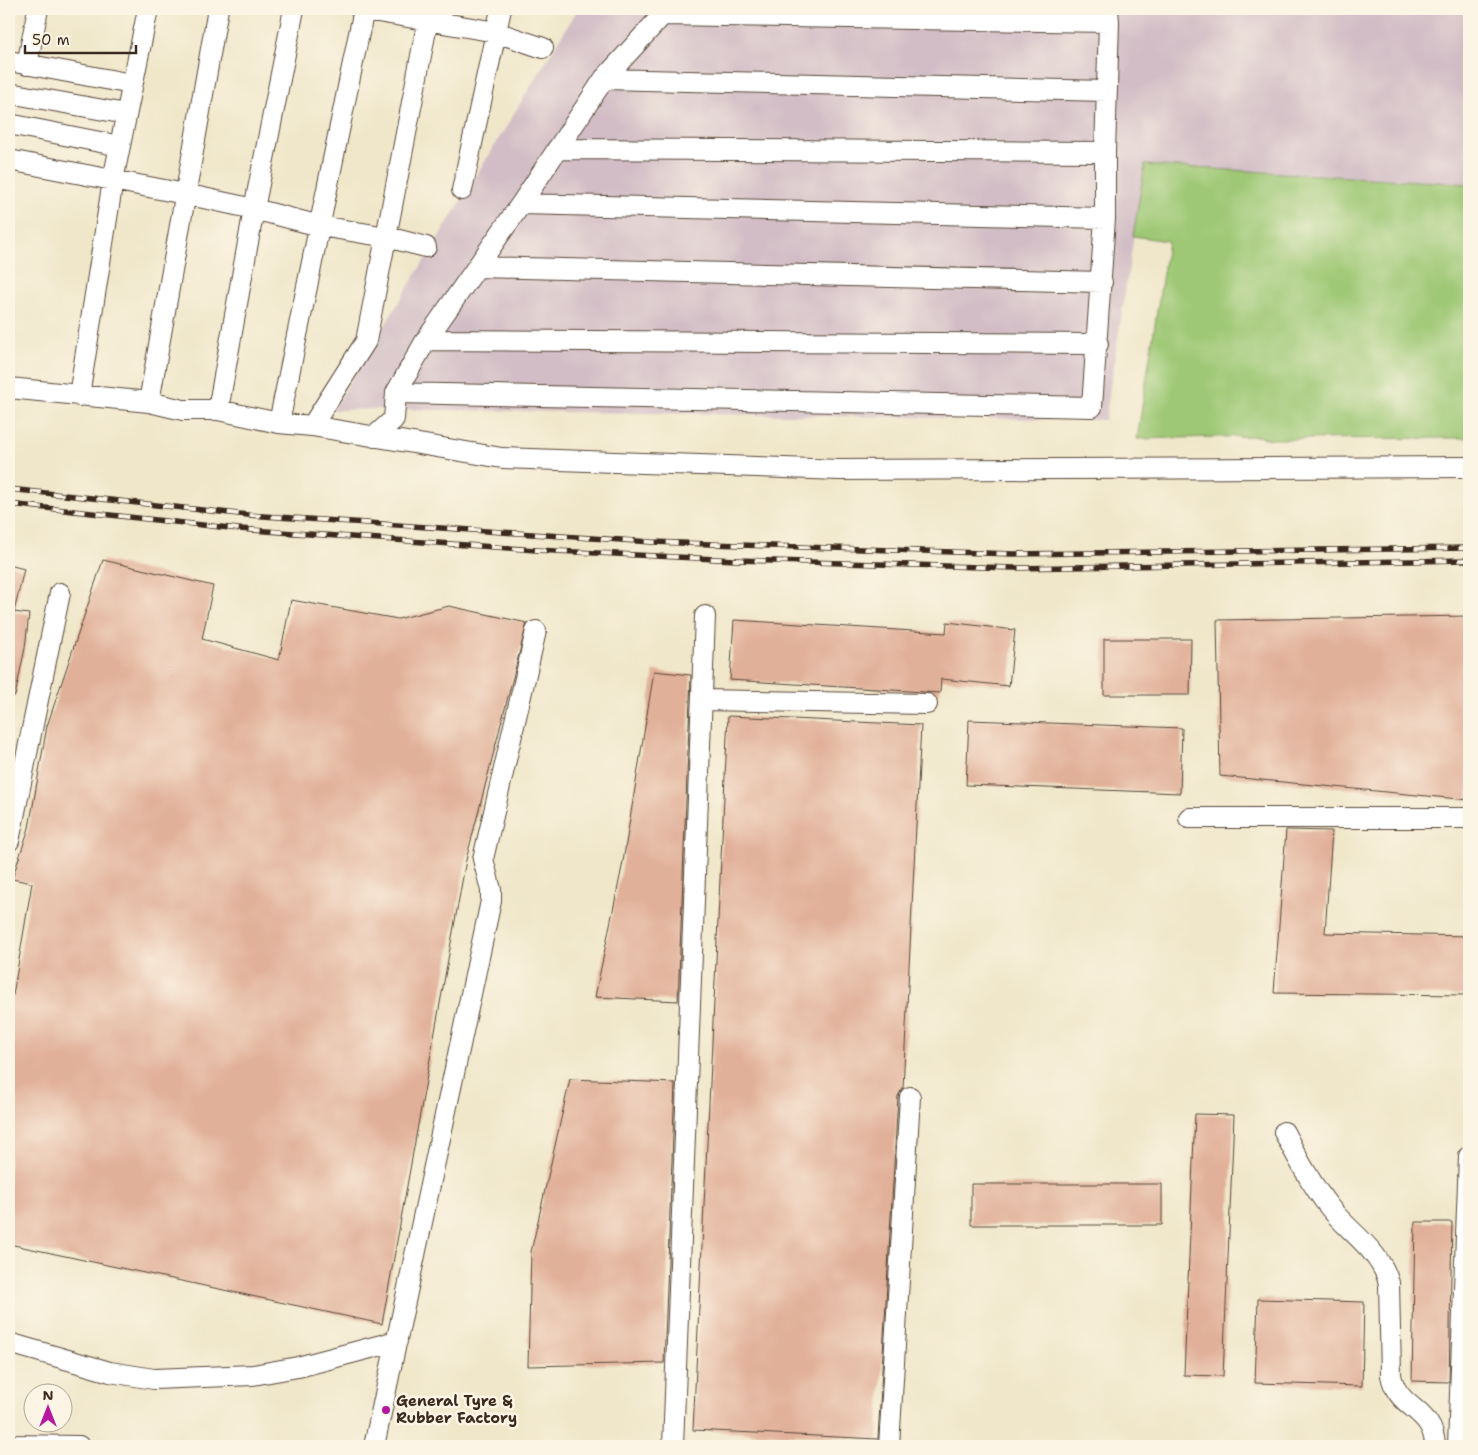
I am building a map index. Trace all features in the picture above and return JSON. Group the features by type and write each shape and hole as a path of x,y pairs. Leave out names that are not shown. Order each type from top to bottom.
{"street":[{"path":"38,9 18,63 132,84"},
{"path":"79,396 113,180 148,9"},
{"path":"149,402 218,9"},
{"path":"218,410 254,209 294,9"},
{"path":"279,423 362,9 429,14 496,32 543,48"},
{"path":"462,190 501,9"},
{"path":"374,437 394,419 396,392 426,340 521,204 604,79 666,12 1108,15 1105,218 1098,344 1092,407 396,392"},
{"path":"312,426 366,341 429,14"},
{"path":"604,79 1107,91"},
{"path":"9,93 126,114"},
{"path":"9,124 120,146"},
{"path":"557,148 1105,152"},
{"path":"9,160 185,194 320,226 387,237 426,247"},
{"path":"521,204 1105,218"},
{"path":"478,267 1102,282"},
{"path":"426,340 1098,344"},
{"path":"9,388 149,402 183,410 218,410 279,423 312,426 502,458 840,470 1469,467"},
{"path":"9,841 60,593"},
{"path":"673,1446 705,616"},
{"path":"374,1446 491,901 491,890 483,859 536,631"},
{"path":"702,700 927,704"},
{"path":"1190,818 1469,818"},
{"path":"890,1446 910,1097"},
{"path":"1284,1132 1302,1168 1316,1189 1331,1209 1379,1259 1386,1272 1389,1283 1390,1375 1392,1384 1397,1393 1431,1425 1436,1446"},
{"path":"1458,1446 1469,1156"},
{"path":"9,1343 110,1372 154,1379 254,1375 298,1367 397,1341"},
{"path":"9,1445 79,1446"}],"shaded area":[{"path":"578,9 1469,9 1469,184 1145,165 1105,420 387,409 333,410"}],"green space":[{"path":"1145,165 1469,184 1469,438 1270,439 1257,436 1137,439 1168,241 1133,236"}],"building":[{"path":"103,560 213,586 202,639 279,660 291,600 398,619 449,606 527,623 466,860 382,1324 9,1244 9,996 13,995 32,883 12,879 29,828 47,726"},
{"path":"9,565 24,569 14,612 29,614 25,648 15,696 9,695"},
{"path":"1469,616 1469,800 1220,776 1217,620"},
{"path":"734,620 946,633 947,622 1015,630 1009,686 941,679 940,693 730,680"},
{"path":"1104,639 1191,639 1190,695 1104,695"},
{"path":"654,671 691,675 678,1001 595,997 623,862"},
{"path":"728,716 921,725 903,1088 898,1096 878,1439 693,1430"},
{"path":"969,720 1182,728 1180,793 966,785"},
{"path":"1286,830 1332,831 1325,933 1469,936 1469,995 1274,993"},
{"path":"570,1079 675,1083 664,1363 528,1366 531,1252"},
{"path":"1195,1114 1234,1115 1223,1376 1184,1375"},
{"path":"971,1184 1162,1184 1162,1225 971,1225"},
{"path":"1415,1222 1452,1222 1449,1382 1412,1381"},
{"path":"1258,1299 1364,1302 1362,1386 1255,1383"}],"railway":[{"path":"9,489 248,515 651,542 1013,554 1469,548"},
{"path":"9,504 239,529 536,550 736,560 1015,568 1469,560"}],"place":[{"name":"General Tyre & Rubber Factory","path":"386,1410"}]}
